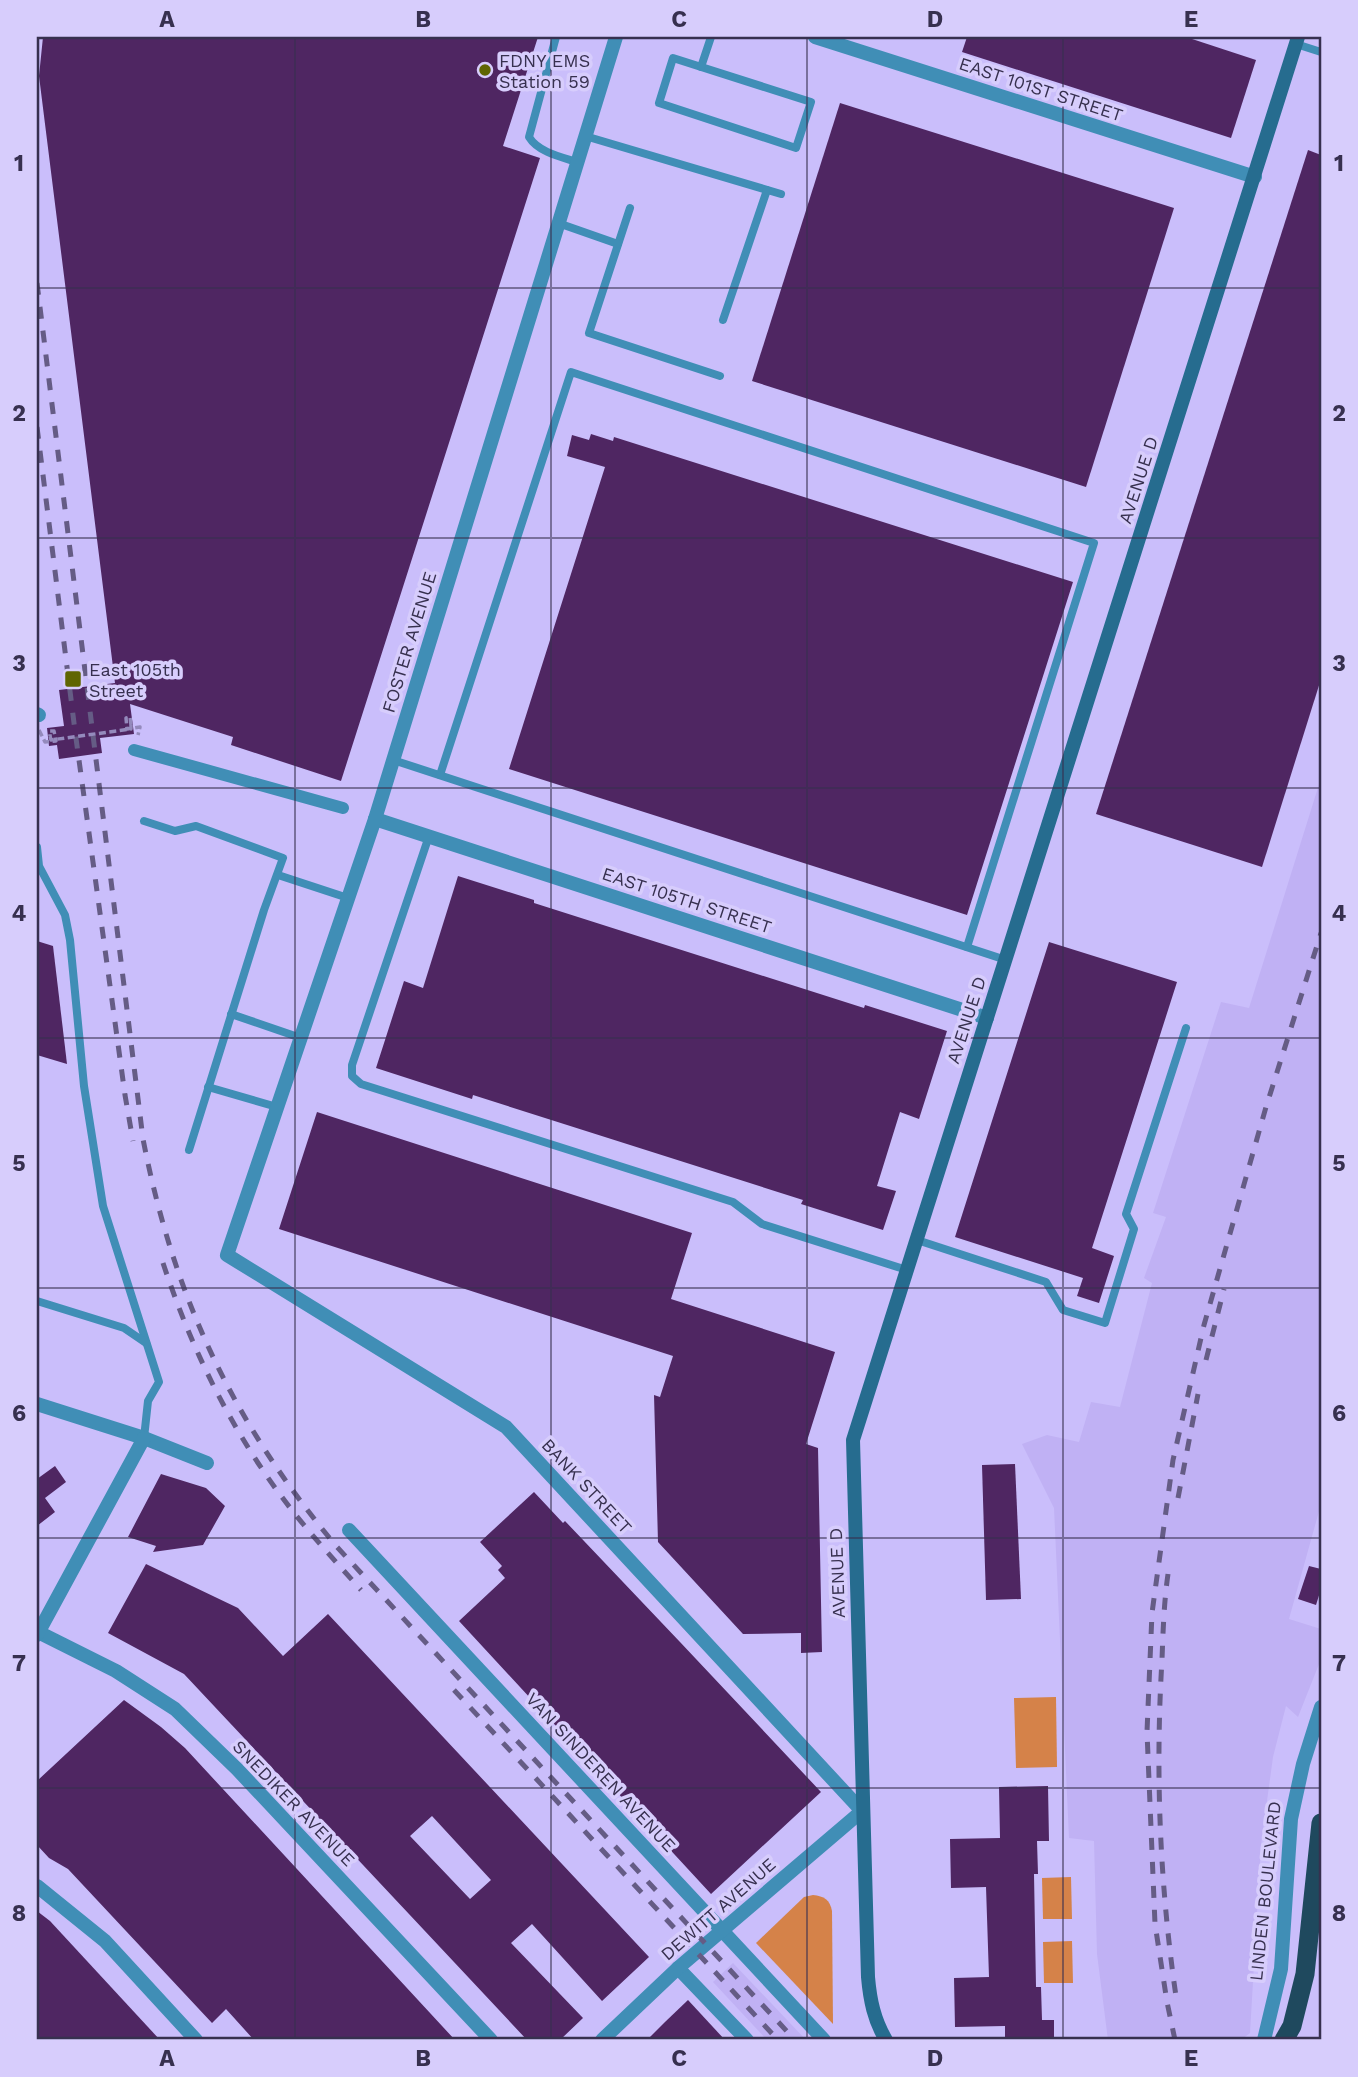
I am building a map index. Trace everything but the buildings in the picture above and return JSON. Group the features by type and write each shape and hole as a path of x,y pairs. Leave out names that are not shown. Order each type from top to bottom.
{"highway":[{"path":"1284,2040 1292,2026 1305,1974 1321,1823"}],"main road":[{"name":"AVENUE D","path":"886,2040 875,2020 870,2003 868,1977 853,1440 1297,41"}],"street":[{"name":"FOSTER AVENUE","path":"227,1255 375,819 616,37"},
{"name":"EAST 101ST STREET","path":"815,37 1255,177"},
{"path":"134,750 343,808"},
{"name":"EAST 105TH STREET","path":"375,819 987,1018"},
{"name":"BANK STREET","path":"227,1255 506,1427 862,1811"},
{"path":"37,1404 144,1438 207,1463"},
{"path":"37,1633 144,1438"},
{"name":"VAN SINDEREN AVENUE","path":"349,1530 824,2040"},
{"name":"SNEDIKER AVENUE","path":"37,1633 116,1671 175,1709 237,1769 491,2040"},
{"name":"LINDEN BOULEVARD","path":"1265,2040 1281,1969 1291,1819 1303,1764 1321,1707"},
{"name":"DEWITT AVENUE","path":"602,2040 678,1968 862,1811"},
{"path":"37,1886 105,1941 196,2040"},
{"path":"678,1968 747,2040"}],"lane":[{"path":"556,37 528,137 531,142 545,150 578,162"},
{"path":"701,66 711,37"},
{"path":"1297,41 1321,52"},
{"path":"673,58 701,66 811,102 796,148 659,103 673,58"},
{"path":"585,136 782,194"},
{"path":"723,320 767,190"},
{"path":"630,208 589,333 720,376"},
{"path":"558,223 618,244"},
{"path":"440,775 571,372 1094,543 967,947"},
{"path":"393,760 1006,960"},
{"path":"144,821 174,831 196,826 283,858 188,1150"},
{"path":"429,836 352,1065 352,1076 361,1084 733,1202 762,1224 907,1270"},
{"path":"37,847 39,866 65,915 70,940 84,1086 103,1206 159,1382 148,1401 144,1438"},
{"path":"278,875 348,898"},
{"path":"231,1014 301,1038"},
{"path":"917,1240 1046,1282 1063,1310 1105,1323 1135,1228 1126,1214 1186,1028"},
{"path":"208,1087 277,1107"},
{"path":"37,1301 124,1328 146,1343"}],"path":[{"path":"37,718 45,742 55,741 55,735 54,731 50,732 51,740 131,729 130,717 125,718 127,729 133,728"}],"shaded area":[{"path":"1321,778 1321,1504 1289,1619 1321,1629 1321,1659 1298,1717 1286,1706 1273,1757 1261,1845 1250,2033 1241,2040 1108,2040 1097,1954 1094,1841 1069,1838 1054,1508 1022,1444 1047,1435 1079,1442 1091,1402 1120,1407 1152,1283 1144,1278 1166,1217 1153,1213 1221,1002 1249,1008"},
{"path":"1056,1697 1057,1767 1016,1768 1014,1698"},
{"path":"1071,1877 1072,1919 1043,1919 1042,1878"},
{"path":"813,1895 826,1899 832,1911 833,2024 756,1943 804,1897"},
{"path":"1072,1941 1073,1983 1044,1983 1043,1942"},
{"path":"733,1963 806,2040 767,2040 713,1982"}],"railway":[{"path":"37,283 143,1139 172,1252 213,1356 267,1453 337,1547 795,2040"},
{"path":"37,427 75,731 133,1141"},
{"path":"1175,2040 1155,1924 1147,1732 1152,1613 1173,1460 1204,1325 1266,1107 1321,933"},
{"path":"163,1263 201,1360 216,1392 251,1452 291,1509 361,1590"},
{"path":"1206,1360 1224,1289"},
{"path":"1178,1498 1198,1394"},
{"path":"1168,1574 1160,1703 1159,1789 1163,1875 1177,2003"},
{"path":"454,1690 778,2040"}],"place":[{"name":"FDNY EMS Station 59","path":"485,70"},
{"name":"East 105th Street","path":"73,679"}]}
